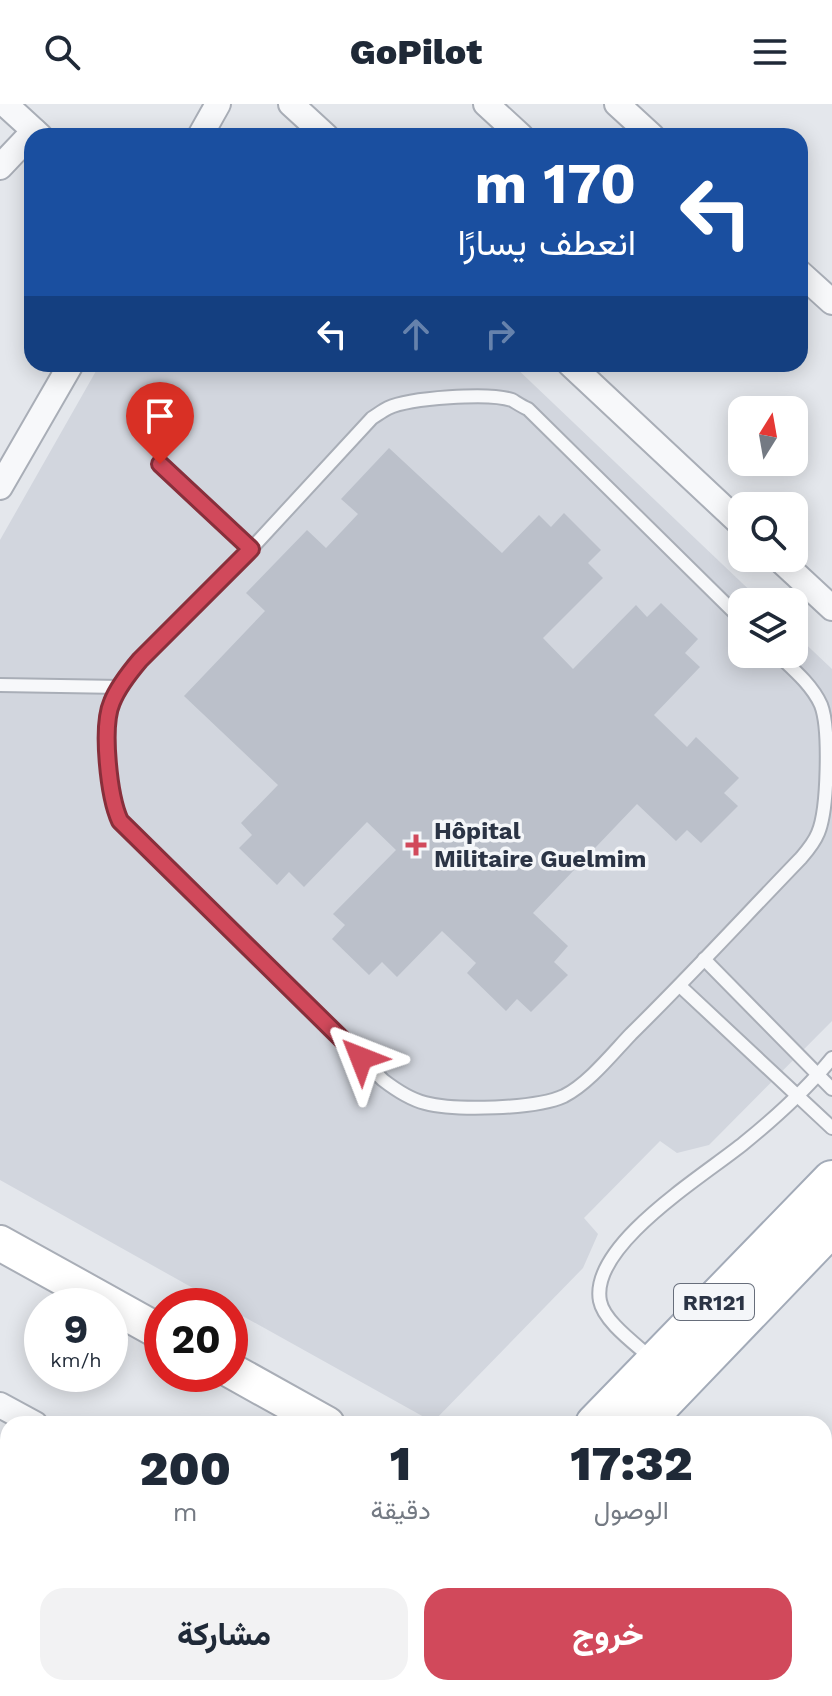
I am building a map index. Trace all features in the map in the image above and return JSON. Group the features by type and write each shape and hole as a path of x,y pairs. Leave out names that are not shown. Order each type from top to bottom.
{"main road":[{"name":"RR121","path":"603,1416 832,1180"},
{"name":"RR121","path":"650,1416 832,1226"},
{"path":"0,1243 144,1323"},
{"path":"248,1380 311,1416"}],"street":[{"path":"5,104 31,128"},
{"path":"204,128 218,104"},
{"path":"291,104 317,128"},
{"path":"486,104 512,128"},
{"path":"617,104 643,128"},
{"path":"0,167 24,145"},
{"path":"808,280 832,302"},
{"path":"0,487 66,372"},
{"path":"579,372 728,512"},
{"path":"793,572 832,608"},
{"path":"0,1405 20,1416"}],"lane":[{"path":"728,606 528,409 512,400 492,396 408,402 389,407 372,418 251,549 140,660 121,687 111,703 107,720 116,812 120,821 383,1080 402,1094 424,1103 461,1107 547,1102 564,1096 587,1079 811,847 822,820 825,718 815,694 792,668"},
{"path":"160,464 251,549"},
{"path":"0,685 121,687"},
{"path":"704,959 832,1089"},
{"path":"680,986 832,1128"},
{"path":"655,1362 607,1318 602,1308 599,1285 611,1258 646,1220 723,1161 798,1097 832,1058"}],"shaded area":[{"name":"Hôpital Militaire Guelmim","path":"95,372 520,372 747,588 728,588 728,668 808,668 808,646 832,669 832,1021 709,1145 677,1153 660,1141 584,1218 598,1234 583,1268 439,1416 422,1416 248,1319 248,1288 193,1288 0,1180 0,540"}],"building":[{"path":"389,448 502,553 539,515 551,527 564,513 601,550 588,563 603,578 543,638 573,669 636,605 647,617 661,603 698,639 685,653 700,667 654,715 687,747 696,737 739,778 724,793 738,806 701,843 687,830 676,841 637,804 533,913 568,946 554,962 568,975 531,1012 517,999 506,1011 467,973 476,963 442,931 397,977 382,962 369,975 332,939 345,925 333,914 396,850 367,822 304,887 289,872 277,885 239,848 252,835 241,823 278,785 184,696 265,611 246,593 307,530 326,548 358,514 341,499"}],"place":[{"name":"Hôpital Militaire Guelmim","path":"416,845"}],"route":[{"path":"160,464 251,549 140,660 111,703 107,741 116,812 120,821 361,1058"}]}
